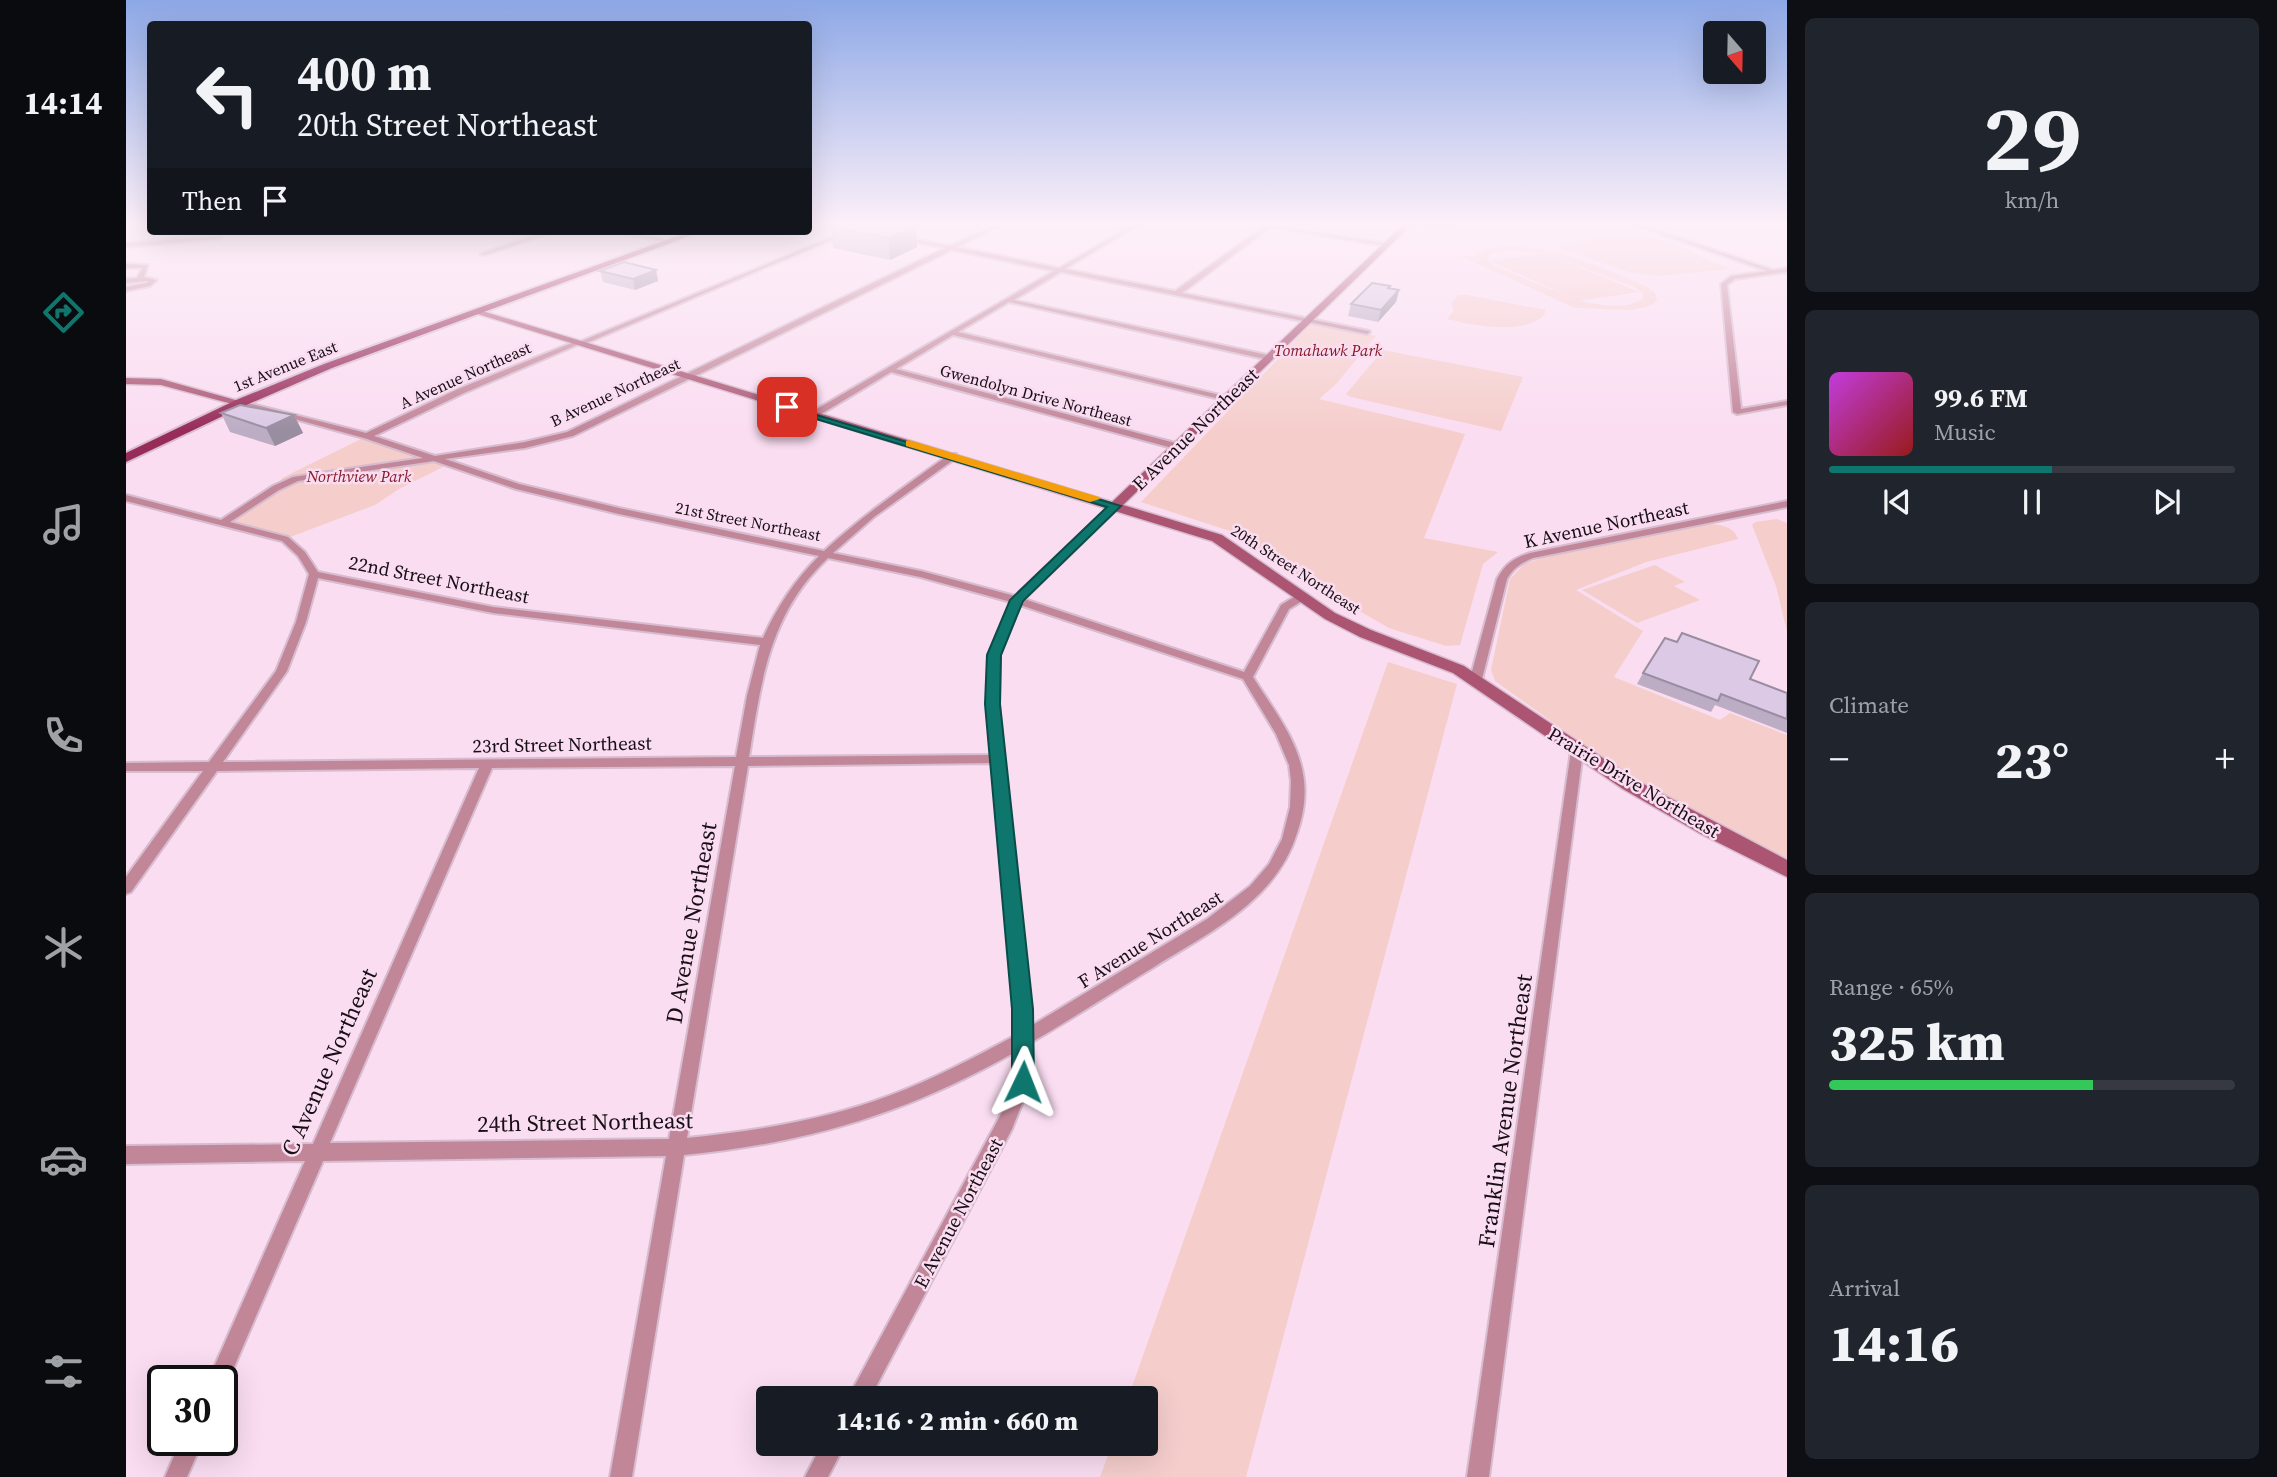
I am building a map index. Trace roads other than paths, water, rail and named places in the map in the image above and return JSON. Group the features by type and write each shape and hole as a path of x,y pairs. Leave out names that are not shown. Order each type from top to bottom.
{"main road":[{"name":"1st Avenue East","path":"126,458 240,403 328,366 526,294"}],"street":[{"name":"A Avenue Northeast","path":"367,436 450,396 697,294"},
{"name":"B Avenue Northeast","path":"225,521 276,488 296,479 525,444 570,434 855,294"},
{"path":"813,415 1018,294"},
{"path":"1181,294 1367,332"},
{"name":"E Avenue Northeast","path":"865,1386 1006,1123 1023,1082 1024,1039 992,691 994,655 1017,600 1334,294"},
{"path":"1725,294 1737,412 1787,403"},
{"path":"1007,300 1269,358"},
{"name":"20th Street Northeast","path":"476,312 1217,538 1357,629 1411,652"},
{"path":"952,333 1225,399"},
{"name":"Gwendolyn Drive Northeast","path":"890,370 1176,446"},
{"path":"126,381 161,382 240,403"},
{"name":"21st Street Northeast","path":"240,403 367,436 516,486 619,511 827,553 1017,600 1247,677"},
{"name":"D Avenue Northeast","path":"621,1477 753,696 767,642 792,594 827,553 852,530 953,456"},
{"path":"126,498 225,521 285,539 302,554 314,574 301,622 281,671 126,888"},
{"name":"K Avenue Northeast","path":"1476,679 1503,579 1507,568 1516,561 1787,504"},
{"name":"22nd Street Northeast","path":"314,574 493,610 767,642"},
{"path":"1247,677 1285,607 1303,596"},
{"name":"Prairie Drive Northeast","path":"1411,652 1446,663 1476,679 1577,751 1658,801 1787,869"},
{"name":"F Avenue Northeast","path":"1024,1039 1238,907 1271,873 1288,839 1298,797 1297,770 1284,738 1247,677"},
{"name":"Franklin Avenue Northeast","path":"1478,1477 1577,751"},
{"name":"23rd Street Northeast","path":"126,767 999,759"},
{"name":"C Avenue Northeast","path":"225,1365 487,764"},
{"name":"24th Street Northeast","path":"126,1155 677,1147 746,1141 811,1128 892,1103 965,1072 1024,1039"},
{"path":"176,1477 185,1456"},
{"path":"816,1477 827,1456"}],"park label":[{"name":"Tomahawk Park","path":"1328,350"},
{"name":"Northview Park","path":"359,476"}]}
